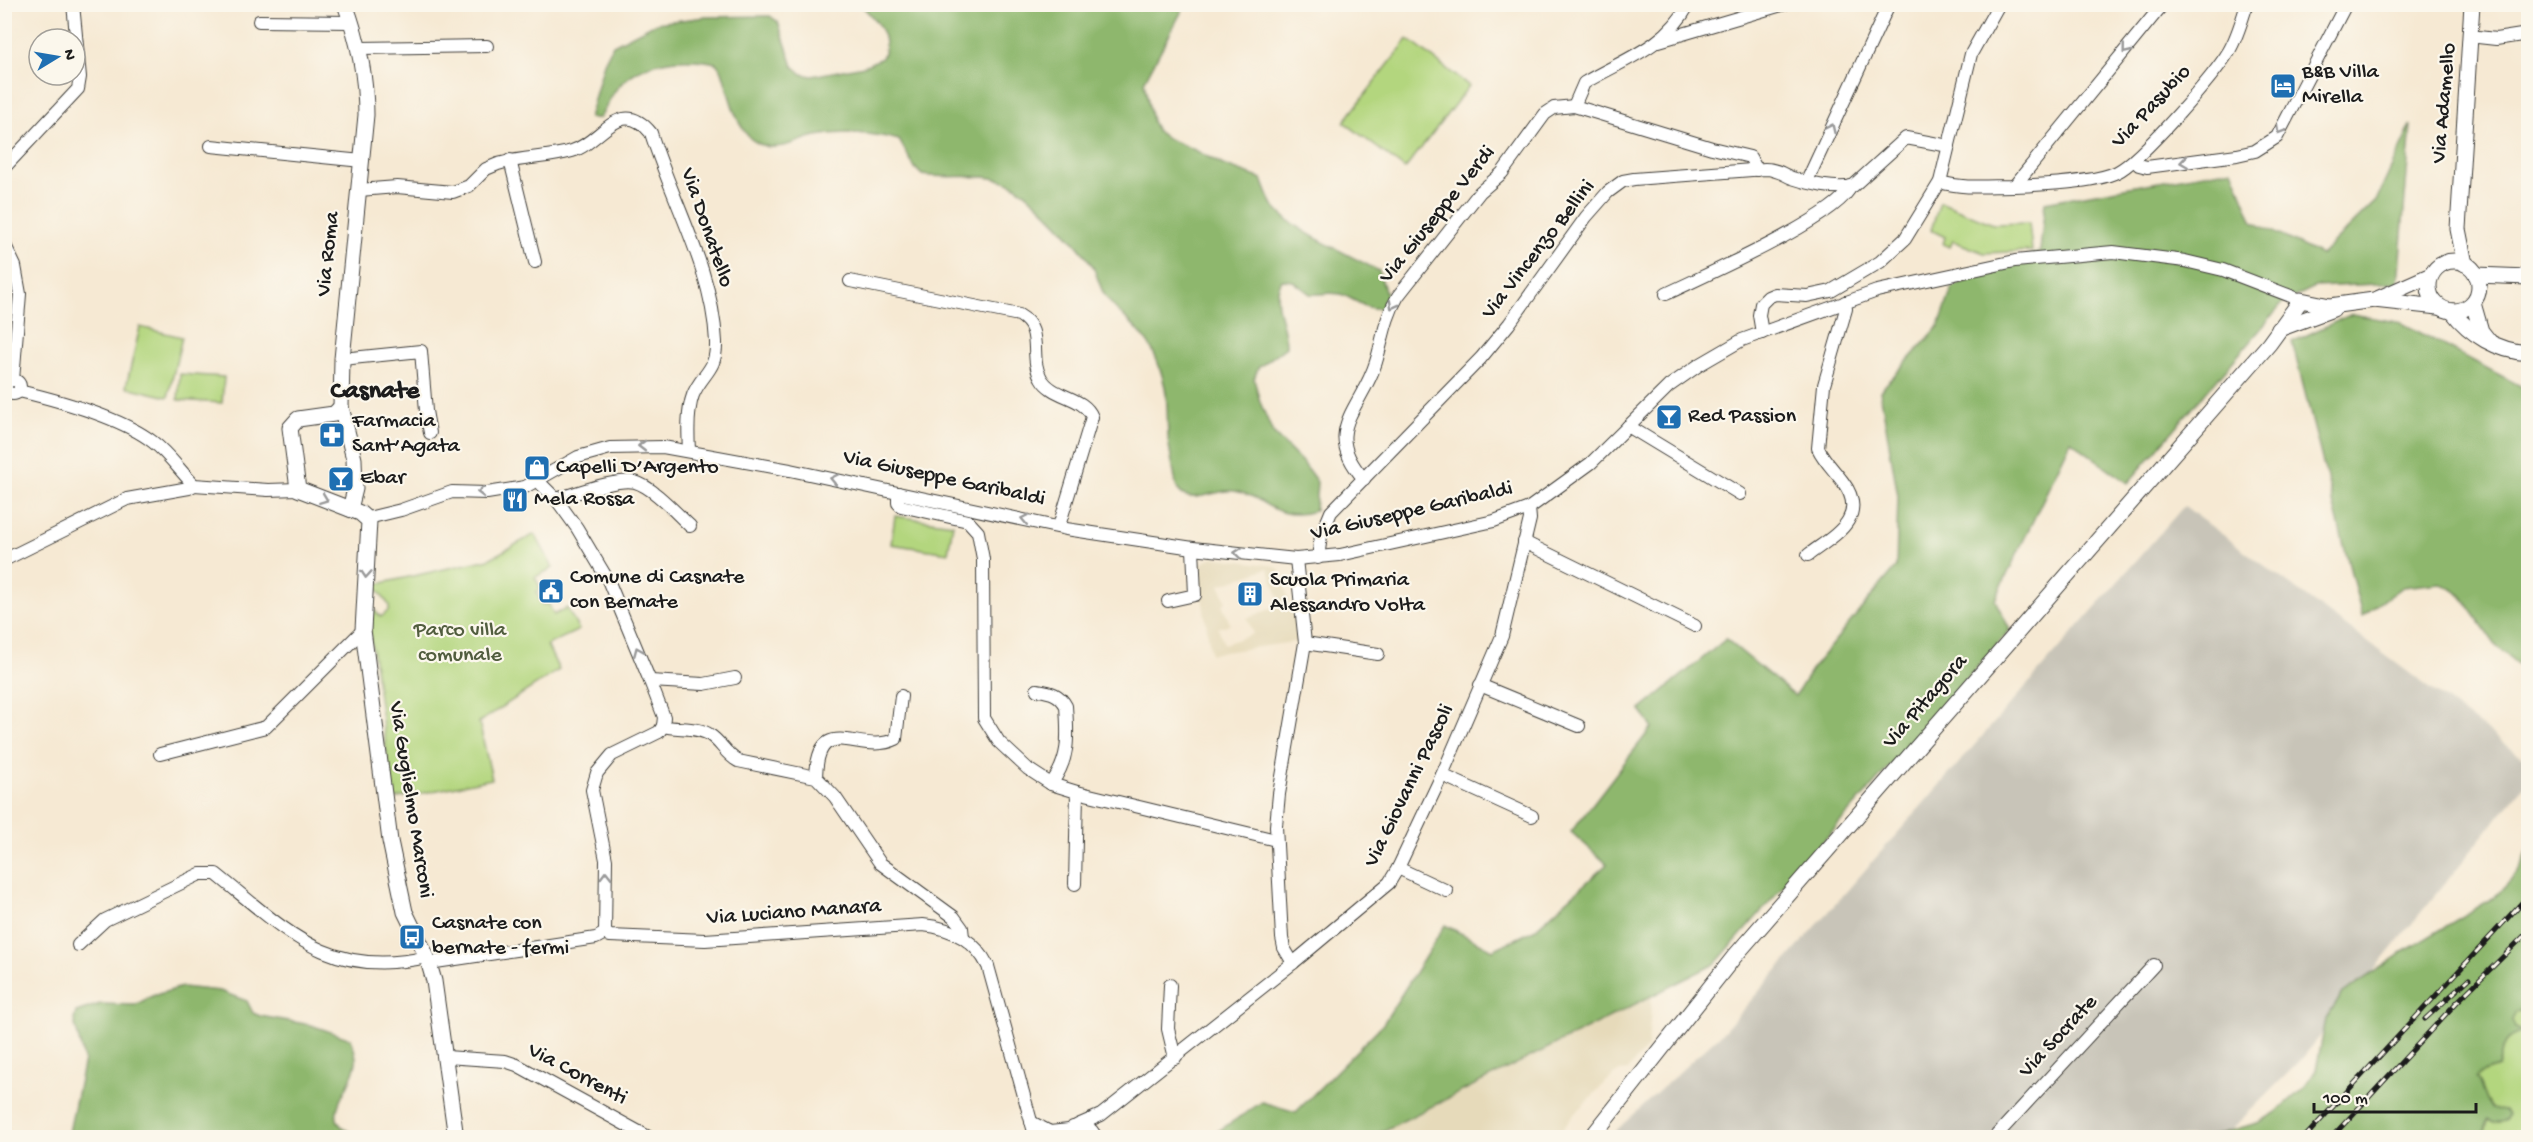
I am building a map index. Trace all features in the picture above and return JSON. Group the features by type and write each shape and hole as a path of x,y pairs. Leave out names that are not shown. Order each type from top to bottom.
{"street":[{"path":"4,168 78,89 81,78 73,4"},
{"name":"Via Roma","path":"345,4 360,48 366,94 362,161 342,359 341,407 354,459 355,489 350,509"},
{"path":"1658,41 1785,4"},
{"path":"1807,181 1889,4"},
{"path":"1762,333 1759,315 1761,304 1768,297 1775,294 1807,296 1831,291 1880,262 1905,239 1940,182 1971,54 2000,4"},
{"path":"2015,186 2163,4"},
{"name":"Via Pasubio","path":"1940,182 1971,186 2041,185 2110,174 2134,160 2200,89 2228,54 2247,4"},
{"path":"2134,160 2139,165 2155,166 2237,155 2266,146 2277,137 2346,4"},
{"path":"2469,36 2472,4"},
{"path":"1687,9 1691,23 1704,29"},
{"path":"1687,9 1658,41 1643,53 1584,83 1574,106 1712,148 1750,157 1757,170"},
{"path":"259,21 352,22"},
{"name":"Via Adamello","path":"2443,263 2458,229 2469,36 2496,39 2529,34"},
{"path":"360,48 487,46"},
{"name":"Via Giuseppe Verdi","path":"1364,479 1346,453 1345,427 1371,376 1389,310 1480,192 1502,173 1545,114 1554,108 1574,106"},
{"name":"Via Donatello","path":"510,160 577,149 618,120 627,118 636,120 651,133 705,277 716,340 715,357 711,369 694,393 691,402 689,450"},
{"path":"1666,294 1817,218 1842,200 1851,186 1906,138 1949,146"},
{"path":"211,146 362,161"},
{"path":"358,190 397,187 453,192 469,186 486,169 510,160 535,262"},
{"path":"2036,161 2041,185"},
{"name":"Via Vincenzo Bellini","path":"1318,558 1321,536 1331,512 1481,358 1509,324 1586,217 1616,186 1634,179 1773,169 1807,181 1830,186 1851,186"},
{"name":"Via Adamello","path":"2458,229 2471,269"},
{"path":"4,243 15,266 20,294 11,387 118,422 141,434 167,454 194,485"},
{"name":"Via Giuseppe Garibaldi","path":"368,518 401,510 452,492 487,493 525,487 579,457 610,447 654,446 689,450 1059,526 1193,548 1296,559 1318,558 1494,521 1529,508 1591,463 1678,379 1715,355 1762,333 1877,291 2015,261 2114,252 2185,261 2223,270 2315,305 2346,305 2374,300 2431,275"},
{"path":"2529,277 2471,269 2455,261 2443,263 2431,275 2429,292 2473,333 2491,344 2529,353"},
{"path":"2471,269 2481,331 2491,344"},
{"path":"2445,309 2466,309 2476,297 2529,277"},
{"path":"850,281 1019,315 1031,324 1035,335 1036,363 1041,379 1052,389 1087,408 1092,417 1059,526"},
{"name":"Via Pitagora","path":"1592,1137 1734,957 2269,344 2301,300"},
{"name":"Via Giuseppe Garibaldi","path":"2374,300 2445,309"},
{"path":"1808,555 1847,525 1852,513 1850,493 1818,448 1824,386 1846,309 1845,302"},
{"path":"2277,330 2346,305"},
{"path":"342,359 421,351 430,433"},
{"path":"298,489 290,428 298,419 326,417 334,414 341,407"},
{"path":"1628,426 1740,494"},
{"path":"537,480 556,499 609,580 664,717 663,726 659,732 612,755 597,773 592,790 606,860 605,933"},
{"path":"556,499 622,482 635,482 657,496 690,526"},
{"path":"4,560 116,503 194,485 268,490 298,489 368,518"},
{"path":"898,492 898,503 901,506 968,521 978,532 983,559 984,718 990,730 1011,754 1051,784 1276,840"},
{"name":"Via Giovanni Pascoli","path":"1293,963 1389,883 1398,868 1442,775 1502,636 1530,519 1529,508"},
{"name":"Via Guglielmo Marconi","path":"368,518 370,525 363,630 396,881 405,912 428,960 434,981 456,1137"},
{"path":"1524,542 1695,626"},
{"path":"1168,601 1195,595 1193,548"},
{"path":"1070,1131 1101,1115 1293,963 1284,948 1282,938 1276,840 1279,794 1305,643 1296,559"},
{"path":"160,754 266,727 363,630"},
{"path":"1305,643 1378,654"},
{"path":"650,681 704,684 735,678"},
{"path":"1480,685 1579,726"},
{"path":"1037,690 1053,693 1062,699 1066,706 1066,758 1061,771 1051,784"},
{"path":"816,777 818,754 825,744 832,740 873,744 888,743 896,739 901,696"},
{"path":"663,726 704,732 712,736 727,755 738,761 816,777 835,797 880,863 954,917 962,928 963,937"},
{"path":"1442,775 1532,816"},
{"path":"1075,884 1077,792"},
{"path":"1398,868 1447,891"},
{"name":"Via Luciano Manara","path":"78,945 105,920 122,910 200,874 208,873 216,874 289,933 309,946 330,955 353,960 384,962 428,960 596,938 605,933 610,936 705,940 923,925 937,926 963,937 982,955 988,966 1031,1122 1034,1132 1039,1137"},
{"name":"Via Socrate","path":"1994,1137 2154,965"},
{"path":"1170,985 1168,1029 1175,1058"},
{"name":"Via Correnti","path":"446,1057 505,1061 517,1065 650,1137"},
{"path":"1096,1136 1101,1115"},
{"path":"1031,1122 1050,1132 1088,1127 1096,1136"}],"shaded area":[{"path":"2184,506 2528,761 2528,781 2300,1061 2224,1137 1608,1138 1725,1030"},
{"path":"1212,557 1274,566 1280,570 1300,641 1211,654 1198,572 1201,564","holes":["1268,568 1281,605 1247,618 1253,634 1224,644 1218,628 1230,624 1222,604 1226,602 1220,585"]},
{"path":"1652,996 1648,1046 1628,1070 1619,1071 1576,1112 1557,1137 1383,1137 1383,1132"}],"green space":[{"path":"861,5 1185,5 1144,82 1152,121 1157,131 1166,138 1223,165 1262,179 1271,202 1285,218 1310,235 1379,271 1387,297 1383,308 1377,308 1366,306 1339,294 1310,294 1293,281 1282,280 1278,288 1278,305 1286,347 1258,368 1254,379 1260,402 1273,433 1304,464 1317,482 1315,511 1289,514 1234,491 1190,497 1178,490 1168,442 1165,387 1153,351 1137,329 1106,298 1092,265 1077,246 1043,209 1012,184 991,178 922,175 915,168 899,140 879,136 858,133 837,134 816,136 778,147 761,144 751,139 740,125 722,71 716,63 677,60 640,70 616,89 600,118 589,118 604,63 613,45 656,23 706,17 770,16 778,22 793,66 802,74 812,76 864,66 882,58 885,50 883,35 876,22"},
{"path":"1408,39 1469,86 1405,169 1344,122"},
{"path":"2411,125 2398,283 2315,287 2284,302 2128,483 2071,441 1995,600 2010,630 1715,964 1371,1137 1208,1138 1262,1102 1296,1112 1383,1024 1445,925 1493,950 1534,930 1607,864 1571,832 1652,727 1640,710 1726,639 1795,696 1814,666 1896,567 1898,496 1880,391 1939,326 1953,286 2040,251 2045,202 2232,169 2253,222 2321,255 2376,201"},
{"path":"1940,202 1993,224 2029,223 2032,251 1984,253 1953,241 1950,247 1943,244 1945,237 1931,230"},
{"path":"2352,314 2402,323 2528,390 2528,673 2497,647 2463,598 2456,591 2440,583 2402,587 2362,616 2292,342"},
{"path":"140,327 182,337 168,397 126,387"},
{"path":"180,374 224,377 222,403 178,400"},
{"path":"895,516 953,524 948,553 891,544"},
{"name":"Parco villa comunale","path":"535,534 553,568 535,577 541,589 536,592 543,605 548,603 554,615 567,608 579,630 547,645 559,670 479,722 492,779 393,799 370,632 372,608 381,617 389,610 389,605 371,582 382,583 489,559"},
{"path":"2528,850 2528,1018 2524,1015 2523,1009 2516,1011 2512,1020 2515,1028 2524,1032 2506,1040 2498,1067 2480,1073 2476,1078 2491,1108 2505,1110 2508,1115 2506,1121 2493,1123 2487,1119 2484,1137 2210,1137 2260,1122 2275,1113 2305,1087 2316,1070 2326,1019 2343,993 2402,953 2493,898 2514,876"},
{"path":"182,987 220,991 247,1001 253,1013 260,1016 311,1025 351,1039 356,1062 338,1105 337,1115 339,1124 348,1131 365,1137 68,1137 84,1060 74,1020 76,1012 100,1004 135,1005 152,996"},
{"path":"2523,1009 2524,1015 2528,1018 2528,1137 2484,1137 2491,1108 2475,1078 2480,1073 2498,1067 2506,1041 2523,1031 2515,1028 2511,1020 2516,1011"}],"railway":[{"path":"2304,1138 2528,896"},
{"path":"2331,1138 2458,1001 2528,932"},
{"path":"2425,1019 2469,979"}],"place":[{"name":"B&B Villa Mirella","path":"2283,86"},
{"name":"Red Passion","path":"1669,417"},
{"name":"Farmacia Sant’Agata","path":"332,435"},
{"name":"Capelli D’Argento","path":"537,468"},
{"name":"Ebar","path":"341,479"},
{"name":"Mela Rossa","path":"515,500"},
{"name":"Comune di Casnate con Bernate","path":"551,591"},
{"name":"Scuola Primaria Alessandro Volta","path":"1250,594"},
{"name":"Casnate con bernate - fermi","path":"412,937"}],"district":[{"name":"Casnate","path":"375,392"}]}
